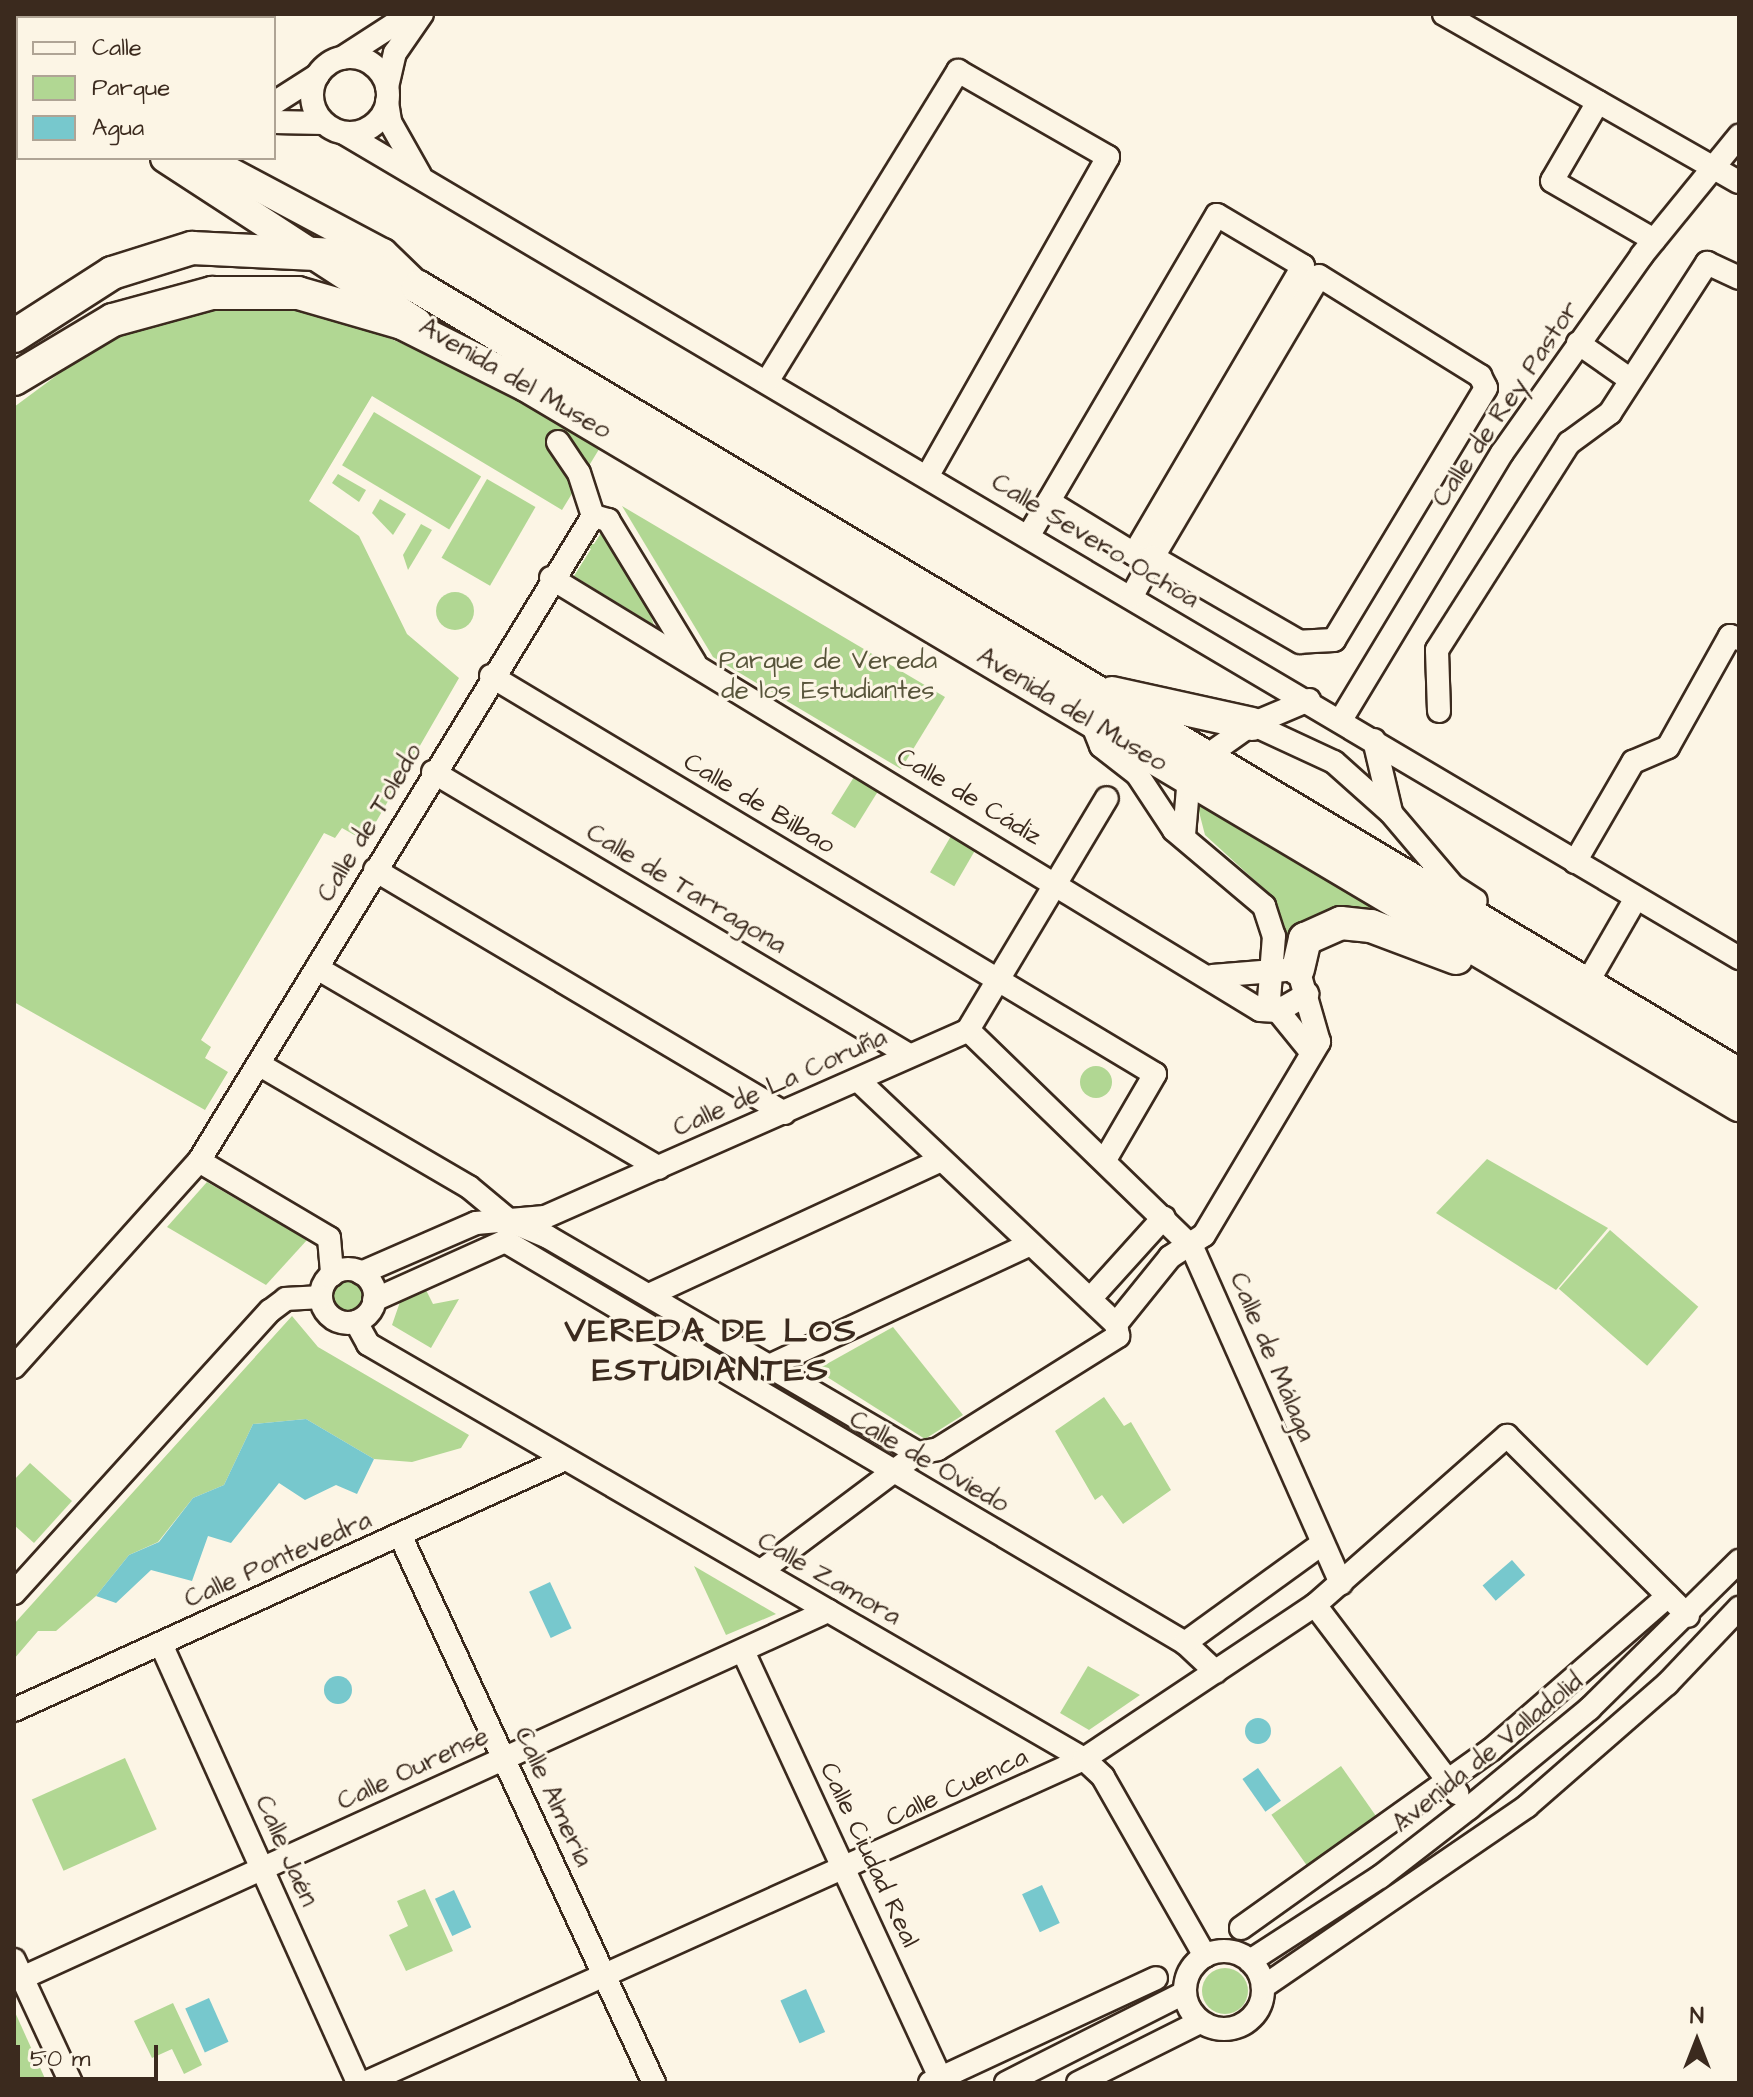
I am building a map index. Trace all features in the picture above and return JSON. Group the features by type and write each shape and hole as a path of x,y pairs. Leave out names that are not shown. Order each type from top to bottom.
{"highway":[{"path":"14,336 101,279 159,256 221,246 308,250 418,287"},
{"name":"Avenida del Museo","path":"418,287 1094,709"},
{"path":"14,379 113,320 212,293 277,291 333,301 452,344"},
{"name":"Avenida del Museo","path":"452,344 1198,770 1580,981 1739,1075"},
{"path":"1094,709 1120,691 1252,724"},
{"name":"Avenida del Museo","path":"1198,770 1496,962 1739,1105"},
{"path":"1291,978 1305,939 1341,923 1403,936 1472,967 1496,962"}],"main road":[{"name":"Avenida del Museo","path":"168,160 452,344"},
{"name":"Avenida del Museo","path":"211,160 242,169 393,260 418,287"}],"street":[{"path":"276,118 318,75 410,14"},
{"path":"276,118 334,128 367,129 387,94 395,53 422,14"},
{"path":"1444,14 1739,182"},
{"path":"342,58 373,66 387,94"},
{"path":"768,380 958,71 1108,157 928,475"},
{"path":"318,75 312,100 334,128"},
{"name":"Calle Severo Ochoa","path":"387,94 390,122 420,175"},
{"path":"1598,102 1552,181 1654,240"},
{"name":"Calle Severo Ochoa","path":"334,128 420,175 1342,718 1575,862 1739,958"},
{"name":"Calle de Rey Pastor","path":"1342,718 1502,453 1654,240 1739,136"},
{"path":"1029,535 1217,215 1303,266 1134,554 1049,502"},
{"path":"1439,711 1437,650 1569,443 1610,413 1628,378 1707,263 1739,278"},
{"path":"1132,596 1153,557 1319,276 1480,376 1486,388 1334,640 1300,642 1153,557"},
{"path":"1578,343 1628,378"},
{"path":"558,442 579,473 593,516"},
{"name":"Calle de Toledo","path":"14,1367 199,1161 260,1065 491,676 593,516"},
{"name":"Calle de Cádiz","path":"593,516 608,520 697,665"},
{"name":"Calle de Cádiz","path":"551,578 1212,976 1260,1010 1278,1011"},
{"path":"1575,862 1633,762 1668,747 1730,636 1739,639"},
{"name":"Calle de Bilbao","path":"491,676 1155,1074 1105,1160"},
{"path":"1184,835 1198,770 1252,724 1309,700"},
{"path":"1094,709 1101,746 1137,774 1184,835 1268,913 1291,978 1319,1034 1312,1053 1192,1247 1170,1257 1116,1324"},
{"path":"1252,724 1334,762 1391,813 1453,886 1553,948 1580,981 1636,898"},
{"path":"1374,740 1391,813"},
{"name":"Calle de Tarragona","path":"433,772 909,1055"},
{"path":"968,1030 1107,798"},
{"path":"375,870 784,1113"},
{"path":"317,968 659,1168"},
{"path":"1212,976 1291,978"},
{"path":"1291,978 1269,1000 1312,1053"},
{"path":"1278,1011 1291,978"},
{"name":"Calle de La Coruña","path":"374,1300 507,1231 859,1081 968,1030"},
{"name":"Calle de Málaga","path":"968,1030 1192,1247 1341,1584"},
{"name":"Calle de Oviedo","path":"260,1065 469,1187 507,1231 896,1475 1185,1643 1216,1672"},
{"path":"761,1571 896,1475 918,1453 938,1449 1118,1336 1116,1324 1028,1245 859,1081"},
{"path":"649,1295 941,1160"},
{"path":"199,1161 329,1238 332,1275 321,1297"},
{"path":"1090,1299 1164,1217"},
{"name":"Calle de La Coruña","path":"361,1273 476,1223 507,1231"},
{"name":"Calle de Oviedo","path":"507,1231 649,1295 918,1453"},
{"path":"769,1366 1028,1245"},
{"path":"321,1297 331,1318 356,1322 374,1300 361,1273 332,1275"},
{"path":"14,1593 270,1311 286,1299 321,1297"},
{"name":"Calle Zamora","path":"356,1322 368,1344 1084,1759 1103,1777 1205,1956"},
{"name":"Calle Cuenca","path":"365,2083 845,1871 1084,1759 1315,1605 1507,1436 1668,1596"},
{"name":"Calle Pontevedra","path":"14,1710 565,1459"},
{"name":"Calle Almería","path":"400,1535 654,2083"},
{"path":"1185,1643 1322,1544"},
{"name":"Avenida de Valladolid","path":"1250,1961 1380,1877 1469,1808 1688,1616 1739,1561"},
{"path":"1241,1928 1449,1783 1668,1596 1688,1616"},
{"path":"1315,1605 1469,1808"},
{"path":"1263,1987 1527,1806 1667,1684 1739,1608"},
{"name":"Calle Ourense","path":"18,1969 264,1869 828,1611"},
{"name":"Calle Jaén","path":"161,1644 358,2083"},
{"name":"Calle Ciudad Real","path":"743,1651 938,2081"},
{"path":"1228,1951 1250,1961 1263,1987 1259,2009 1243,2025 1221,2030 1200,2022 1184,1993 1189,1971 1205,1956 1228,1951"},
{"path":"18,1969 71,2083"},
{"path":"938,2081 1156,1978"},
{"path":"1006,2083 1184,1993"},
{"path":"1078,2083 1200,2022"}],"green space":[{"path":"203,307 315,307 472,373 601,446 562,510 372,396 309,501 359,536 407,634 459,678 365,841 342,828 335,838 324,833 201,1040 211,1047 205,1058 228,1072 205,1110 14,1002 14,407 118,330"},
{"path":"374,412 481,476 449,530 342,465"},
{"path":"338,474 366,490 359,502 332,483"},
{"path":"487,479 535,507 490,586 442,558"},
{"path":"380,499 406,514 393,535 372,513"},
{"name":"Parque de Vereda de los Estudiantes","path":"622,506 945,697 901,769 713,657"},
{"path":"421,524 432,530 408,570 403,555"},
{"path":"601,533 648,609 654,625 574,576 591,549 580,543 594,544"},
{"path":"455,592 469,597 474,611 469,625 455,630 441,625 436,611 441,597"},
{"path":"854,777 878,792 855,828 831,813"},
{"path":"1197,804 1384,914 1384,917 1322,913 1286,942 1273,897 1205,835"},
{"path":"951,836 975,850 954,886 930,872"},
{"path":"1096,1066 1107,1071 1112,1082 1107,1093 1096,1098 1085,1093 1080,1082 1085,1071"},
{"path":"1487,1159 1608,1228 1556,1290 1436,1213"},
{"path":"207,1182 307,1240 266,1285 167,1227"},
{"path":"1610,1230 1698,1307 1647,1366 1559,1289"},
{"path":"348,1279 360,1284 365,1296 360,1308 348,1313 336,1308 331,1296 336,1284"},
{"path":"425,1288 433,1304 459,1299 431,1348 392,1325 401,1299"},
{"path":"292,1316 318,1347 469,1435 461,1448 412,1462 374,1459 306,1419 253,1424 224,1485 193,1498 158,1542 129,1555 96,1596 56,1631 38,1631 14,1659 14,1624"},
{"path":"893,1327 963,1415 925,1439 816,1370"},
{"path":"1104,1397 1124,1426 1131,1422 1171,1490 1123,1524 1102,1495 1095,1500 1055,1431"},
{"path":"30,1463 72,1501 34,1543 14,1525 14,1480"},
{"path":"694,1566 776,1614 726,1635"},
{"path":"1088,1666 1140,1695 1089,1730 1060,1713"},
{"path":"125,1758 157,1829 64,1871 32,1799"},
{"path":"1341,1766 1382,1824 1312,1873 1271,1815"},
{"path":"425,1889 453,1951 406,1971 389,1935 408,1926 397,1901"},
{"path":"1225,1968 1234,1969 1241,1975 1247,1982 1247,2000 1241,2007 1234,2013 1225,2014 1216,2013 1209,2007 1203,2000 1202,1991 1203,1982 1209,1975 1216,1969"},
{"path":"173,2003 202,2065 184,2074 172,2049 152,2058 134,2021"},
{"path":"14,2010 47,2083 14,2083"}],"water":[{"path":"306,1419 374,1459 357,1494 336,1485 305,1500 279,1483 231,1543 208,1536 192,1581 151,1570 116,1603 96,1596 129,1555 159,1542 193,1498 224,1485 253,1424"},
{"path":"1512,1560 1525,1575 1496,1601 1483,1586"},
{"path":"550,1582 572,1628 551,1638 529,1592"},
{"path":"338,1676 348,1680 352,1690 348,1700 338,1704 328,1700 324,1690 328,1680"},
{"path":"1258,1718 1267,1722 1271,1731 1267,1740 1258,1744 1249,1740 1245,1731 1249,1722"},
{"path":"1258,1768 1281,1801 1265,1812 1242,1779"},
{"path":"1042,1885 1060,1923 1040,1932 1022,1894"},
{"path":"454,1890 471,1927 452,1936 435,1899"},
{"path":"806,1989 825,2032 800,2043 780,2000"},
{"path":"209,1998 229,2042 205,2052 185,2009"}],"district":[{"name":"VEREDA DE LOS ESTUDIANTES","path":"711,1350"}]}
